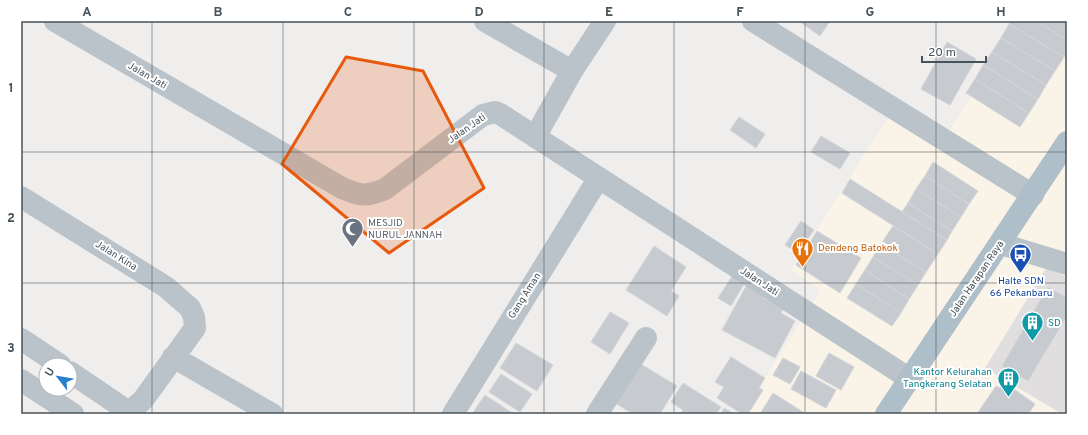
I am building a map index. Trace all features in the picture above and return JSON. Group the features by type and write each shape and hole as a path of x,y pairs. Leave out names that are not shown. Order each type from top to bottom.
{"main road":[{"name":"Jalan Harapan Raya","path":"886,414 1001,244 1067,142"}],"street":[{"name":"Jalan Jati","path":"55,21 342,188 359,195 371,195 385,189 483,115 490,113 500,114 598,179 910,379"},
{"path":"485,21 572,71"},
{"path":"535,137 572,71 605,21"},
{"path":"753,21 1033,195"},
{"name":"Gang Aman","path":"453,414 598,179"},
{"name":"Jalan Kina","path":"21,197 166,287 190,308 194,317 195,328 173,357"},
{"path":"1001,244 1067,264"},
{"path":"597,414 646,338"},
{"path":"21,339 48,357"},
{"path":"78,376 138,410 173,357 272,414"},
{"path":"21,380 73,414"}],"highlighted area":[{"path":"346,57 423,71 484,188 389,253 282,164"}],"shaded area":[{"path":"1019,21 1067,21 1067,414 742,414 821,290 791,270 897,104 946,136"},
{"path":"1046,268 1067,277 1067,414 1062,414 985,368"}],"building":[{"path":"799,21 830,21 820,36"},
{"path":"1011,21 1036,21 1067,40 1067,52 1064,57 1009,24"},
{"path":"1036,21 1067,21 1067,40"},
{"path":"1009,24 1064,57 1055,71 1001,38"},
{"path":"1001,38 1055,71 1046,85 992,52"},
{"path":"947,42 976,59 950,105 921,89"},
{"path":"992,52 1046,85 1038,99 983,65"},
{"path":"983,65 1038,99 1029,113 975,79"},
{"path":"975,79 1029,113 1020,127 966,93"},
{"path":"739,117 765,134 756,148 730,130"},
{"path":"821,136 850,153 840,169 811,152"},
{"path":"933,162 978,191 969,204 925,176"},
{"path":"925,176 969,204 961,217 916,189"},
{"path":"850,179 947,240 938,254 842,193"},
{"path":"916,189 961,217 952,231 908,203"},
{"path":"908,203 952,231 947,240 902,212"},
{"path":"801,221 814,230 798,253 785,245"},
{"path":"893,226 938,254 926,272 881,244"},
{"path":"817,231 861,258 840,293 796,265"},
{"path":"881,244 926,272 918,285 873,257"},
{"path":"654,246 686,267 671,291 679,296 667,316 626,290"},
{"path":"873,257 918,285 909,299 865,270"},
{"path":"865,270 909,299 901,313 856,284"},
{"path":"733,275 745,282 731,306 718,298"},
{"path":"749,281 767,290 763,298 783,309 781,313 795,321 775,358 722,330"},
{"path":"856,284 901,313 892,326 847,298"},
{"name":"SD","path":"1048,287 1067,298 1067,320 1065,319 1028,381 1002,366"},
{"path":"610,312 629,323 610,354 591,342"},
{"path":"516,343 553,365 537,391 500,368"},
{"path":"829,353 854,367 841,390 816,376"},
{"path":"731,357 765,378 759,388 763,390 748,414 742,414 717,398 724,387 715,382"},
{"path":"783,358 800,367 790,384 773,375"},
{"path":"639,363 677,386 660,414 633,414 615,403"},
{"path":"801,371 836,390 826,408 791,389"},
{"path":"501,374 532,394 520,412 489,392"},
{"name":"Kantor Kelurahan Tangkerang Selatan","path":"1004,382 1035,404 1029,413 977,414 996,386 1000,388"},
{"path":"683,383 721,407 716,414 680,414 683,410 671,402"},
{"path":"773,393 806,414 760,414"},
{"path":"485,395 514,414 472,414"},
{"path":"724,408 735,414 721,414"}],"place":[{"name":"MESJID NURUL JANNAH","path":"352,248"},
{"name":"Dendeng Batokok","path":"803,268"},
{"name":"Halte SDN 66 Pekanbaru","path":"1021,274"},
{"name":"SD","path":"1033,342"},
{"name":"Kantor Kelurahan Tangkerang Selatan","path":"1008,398"}]}
